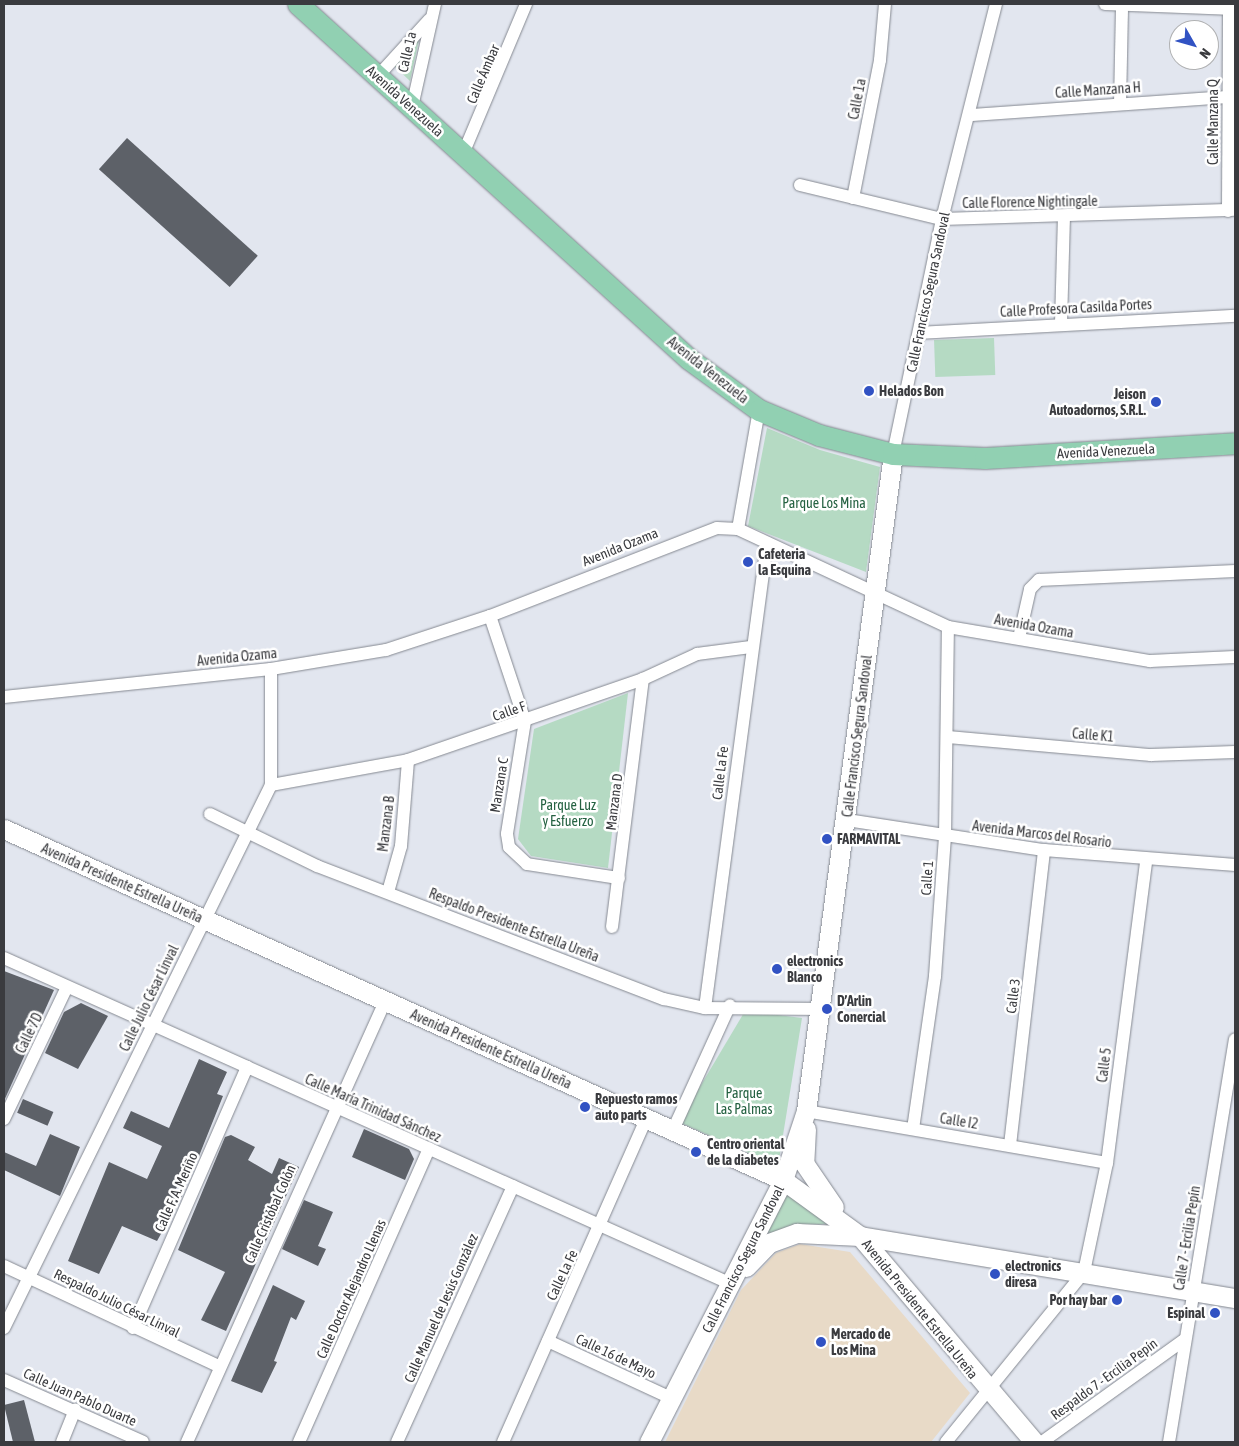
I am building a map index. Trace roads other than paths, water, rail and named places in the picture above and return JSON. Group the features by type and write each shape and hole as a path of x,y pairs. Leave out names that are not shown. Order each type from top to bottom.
{"main road":[{"name":"Avenida Venezuela","path":"298,4 689,359 759,410 819,435 893,454 985,458 1235,443"},
{"name":"Calle Francisco Segura Sandoval","path":"649,1442 783,1180 806,1111 847,820 893,454"},
{"name":"Avenida Presidente Estrella Ureña","path":"4,829 646,1120 673,1130 783,1180 860,1236 988,1391 1034,1442"},
{"path":"806,1111 804,1163 818,1188 860,1236"},
{"path":"731,1284 769,1243 797,1234 860,1236 1235,1298"}],"street":[{"name":"Calle 1a","path":"412,107 430,18 435,4"},
{"name":"Calle Ámbar","path":"463,154 494,89 526,4"},
{"name":"Calle 1a","path":"853,198 880,60 885,4"},
{"name":"Calle Francisco Segura Sandoval","path":"893,454 942,219 971,115 996,4"},
{"path":"1105,4 1122,6 1231,7"},
{"path":"1120,104 1122,6"},
{"name":"Calle Manzana Q","path":"1231,7 1228,97 1232,210"},
{"path":"378,76 430,18"},
{"name":"Calle Manzana H","path":"971,115 1228,97"},
{"name":"Calle Florence Nightingale","path":"800,185 942,219 1064,217 1232,210"},
{"path":"1061,323 1064,217"},
{"name":"Calle Profesora Casilda Portes","path":"919,333 1061,323 1235,316"},
{"path":"738,529 759,410"},
{"name":"Avenida Ozama","path":"4,697 271,669 386,650 490,616 684,538 717,528 738,529 948,627 1150,661 1235,657"},
{"name":"Calle La Fe","path":"705,1008 750,647 767,543"},
{"path":"1018,638 1030,589 1039,580 1235,571"},
{"name":"Manzana C","path":"490,616 525,722 507,834 509,847 527,864 620,878"},
{"name":"Calle 1","path":"914,1129 935,976 945,837 948,737 948,627"},
{"name":"Calle F","path":"271,785 408,760 525,722 643,679 697,654 750,647"},
{"name":"Calle Julio César Linval","path":"4,1328 204,920 248,836 271,785 271,669"},
{"name":"Manzana D","path":"612,927 620,878 643,679"},
{"name":"Calle K1","path":"948,737 1151,755 1235,752"},
{"name":"Manzana B","path":"388,892 401,846 408,760"},
{"name":"Respaldo Presidente Estrella Ureña","path":"210,814 248,836 664,999 705,1008 730,1005 821,1009"},
{"name":"Avenida Marcos del Rosario","path":"847,820 945,837 1044,850 1146,861 1235,865"},
{"name":"Calle 3","path":"1010,1145 1044,850"},
{"name":"Calle 5","path":"1084,1272 1107,1163 1146,861"},
{"name":"Calle María Trinidad Sánchez","path":"4,958 731,1284"},
{"name":"Calle 7D","path":"4,1119 67,987"},
{"name":"Calle Cristóbal Colón","path":"187,1442 218,1366 334,1107 385,1001"},
{"path":"673,1130 730,1005"},
{"name":"Calle 7 - Ercilia Pepín","path":"1169,1442 1184,1340 1194,1291 1235,1039"},
{"name":"Calle F. A. Meriño","path":"133,1328 247,1067"},
{"name":"Calle I2","path":"806,1111 1107,1163"},
{"name":"Calle La Fe","path":"503,1442 602,1226 646,1120"},
{"name":"Calle Doctor Alejandro Llenas","path":"300,1442 429,1149"},
{"name":"Calle Manuel de Jesús González","path":"397,1442 513,1186"},
{"name":"Respaldo Julio César Linval","path":"4,1266 133,1328 218,1366"},
{"path":"946,1442 1084,1272"},
{"name":"Respaldo 7 - Ercilia Pepín","path":"1042,1442 1184,1340"},
{"name":"Calle 16 de Mayo","path":"548,1341 671,1398"},
{"name":"Calle Juan Pablo Duarte","path":"4,1380 75,1409 143,1442"},
{"path":"62,1442 75,1409"}],"place":[{"name":"Helados Bon","path":"869,391"},
{"name":"Jeison Autoadornos, S.R.L.","path":"1156,402"},
{"name":"Cafeteria la Esquina","path":"748,562"},
{"name":"FARMAVITAL","path":"827,839"},
{"name":"electronics Blanco","path":"777,969"},
{"name":"D’Arlin Conercial","path":"827,1009"},
{"name":"Repuesto ramos auto parts","path":"585,1107"},
{"name":"Centro oriental de la diabetes","path":"696,1152"},
{"name":"electronics diresa","path":"995,1274"},
{"name":"Por hay bar","path":"1117,1300"},
{"name":"Espinal","path":"1215,1313"},
{"name":"Mercado de Los Mina","path":"821,1342"}],"park label":[{"name":"Parque Los Mina","path":"824,503"},
{"name":"Parque Luz y Esfuerzo","path":"568,814"},
{"name":"Parque Las Palmas","path":"744,1102"}]}
